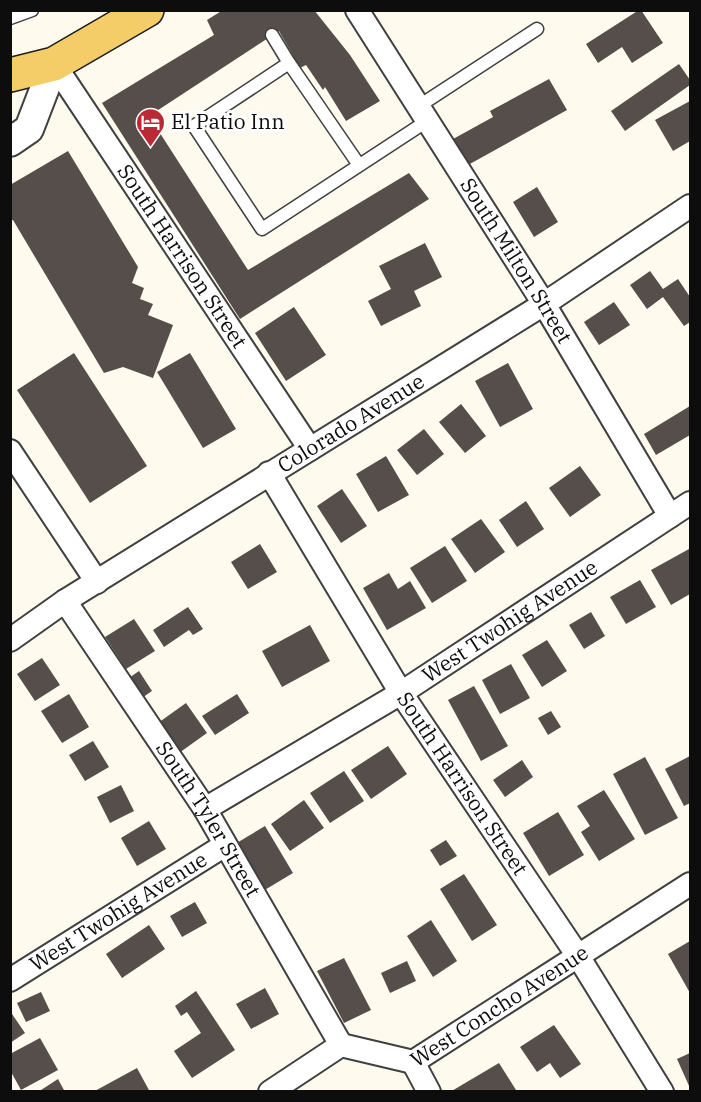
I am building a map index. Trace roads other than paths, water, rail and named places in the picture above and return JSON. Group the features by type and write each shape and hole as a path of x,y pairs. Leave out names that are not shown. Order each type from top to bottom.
{"main road":[{"path":"10,75 54,63 131,14"}],"street":[{"name":"South Milton Street","path":"357,10 544,304 670,516"},
{"path":"10,142 29,129 54,63"},
{"name":"South Harrison Street","path":"54,63 310,449"},
{"name":"Colorado Avenue","path":"10,640 65,601 544,304 690,206"},
{"path":"10,451 96,582"},
{"name":"South Harrison Street","path":"269,473 401,693 578,956 662,1092"},
{"name":"West Twohig Avenue","path":"205,809 401,693 690,503"},
{"name":"South Tyler Street","path":"65,601 205,809 341,1046"},
{"name":"West Twohig Avenue","path":"10,980 225,845"},
{"name":"West Concho Avenue","path":"341,1046 413,1062 690,884"},
{"path":"270,1092 341,1046"},
{"path":"413,1062 429,1092"}],"lane":[{"path":"10,18 32,10"},
{"path":"289,63 194,126 262,229 359,165 537,29"},
{"path":"272,35 359,165"}],"place":[{"name":"El Patio Inn","path":"150,148"}]}
